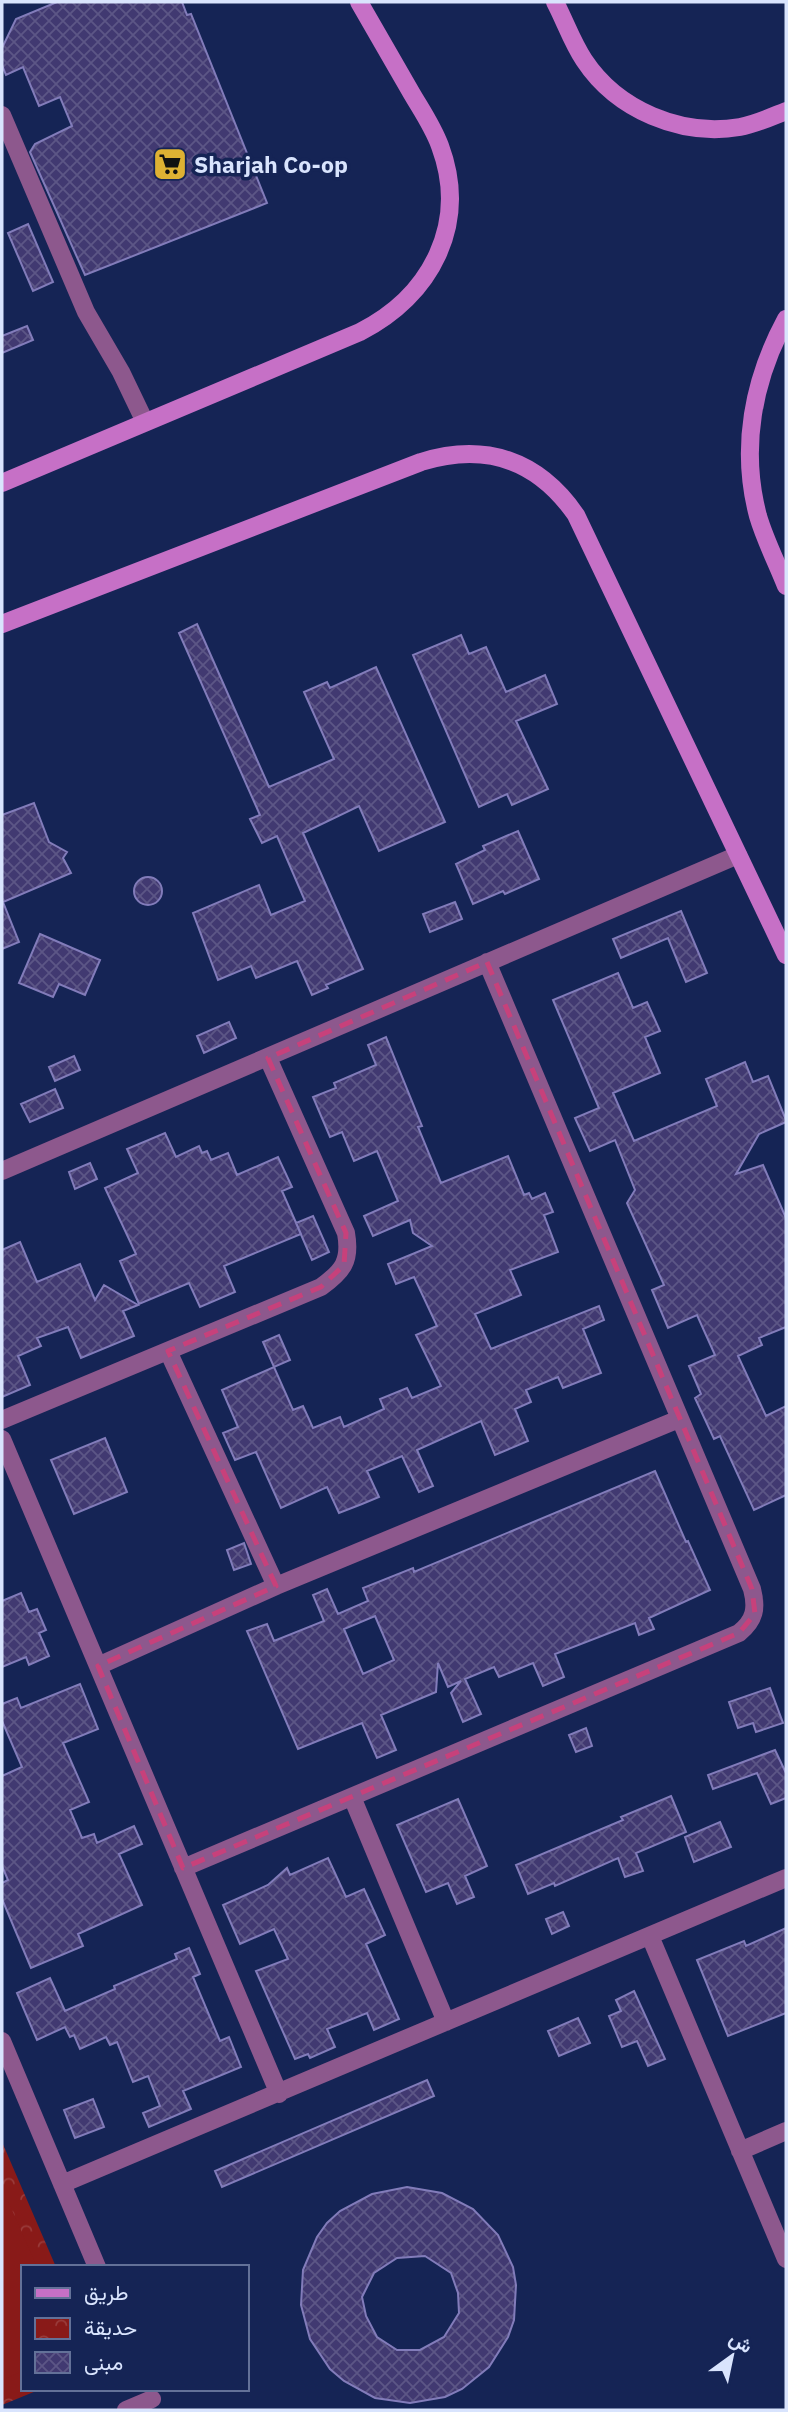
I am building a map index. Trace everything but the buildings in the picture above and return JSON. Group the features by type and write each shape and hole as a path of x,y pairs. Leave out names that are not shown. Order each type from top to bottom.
{"main road":[{"path":"2,483 377,323 407,300 430,270 439,253 448,217 450,198 445,162 431,127 359,2"},
{"path":"555,2 574,43 596,76 626,102 643,112 680,125 719,129 758,122 786,111"},
{"path":"786,319 764,365 752,415 750,468 759,519 786,586"},
{"path":"2,624 421,462 456,454 491,455 508,460 540,476 566,500 576,515 786,955"}],"street":[{"path":"2,115 75,289 145,422"},
{"path":"2,1171 738,855"},
{"path":"183,1868 739,1633 749,1625 755,1614 751,1589 487,962"},
{"path":"2,1420 321,1287 344,1265 349,1249 346,1233 268,1058"},
{"path":"168,1351 276,1587"},
{"path":"98,1666 276,1587 679,1419"},
{"path":"2,1439 279,2094"},
{"path":"352,1797 446,2022"},
{"path":"62,2184 786,1878"},
{"path":"650,1937 786,2259"},
{"path":"2,2041 96,2265"},
{"path":"740,2151 786,2131"},
{"path":"126,2410 152,2400"}],"highlighted area":[{"path":"487,962 752,1589 755,1614 739,1633 183,1868 98,1666 276,1586 168,1351 321,1287 344,1265 346,1233 268,1058"}],"green space":[{"path":"2,2142 55,2265 21,2265 21,2391 36,2391 2,2405"},
{"path":"2,2187 36,2265 21,2265 21,2372 2,2380"}],"place":[{"name":"Sharjah Co-op","path":"170,164"}]}
